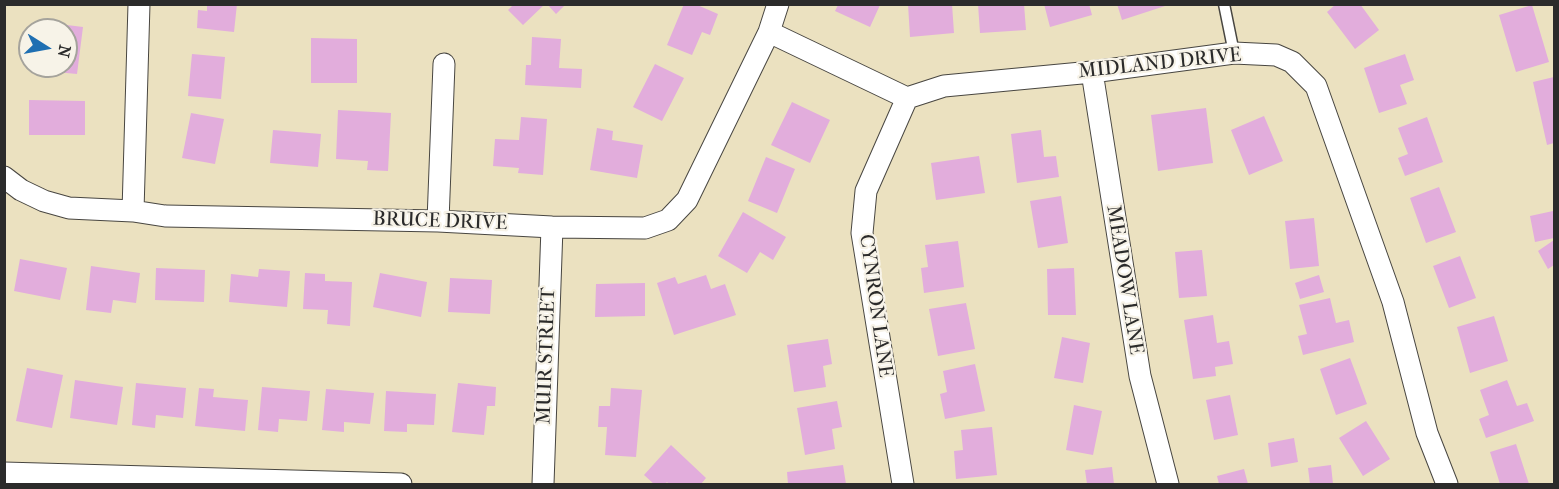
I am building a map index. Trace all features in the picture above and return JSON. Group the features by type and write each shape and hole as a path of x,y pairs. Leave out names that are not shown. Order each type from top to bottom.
{"street":[{"path":"133,212 139,4"},
{"name":"BRUCE DRIVE","path":"4,177 21,190 44,201 69,208 165,216 438,221 645,228 668,220 687,200 769,32 778,4"},
{"path":"769,32 907,98"},
{"name":"MIDLAND DRIVE","path":"907,98 944,86 1092,72 1234,53 1276,55 1292,62 1316,86 1393,302 1427,433 1447,484"},
{"path":"438,221 444,64"},
{"name":"MEADOW LANE","path":"1092,72 1140,375 1168,484"},
{"name":"CYNRON LANE","path":"903,484 862,233 866,191 907,98"},
{"name":"MUIR STREET","path":"543,484 552,226"},
{"path":"4,473 400,484"}],"lane":[{"path":"1224,4 1234,53"}],"building":[{"path":"207,4 237,4 234,32 197,28 198,10 207,11"},
{"path":"514,4 545,4 523,25 508,10"},
{"path":"547,4 566,4 556,14"},
{"path":"684,4 695,4 718,14 710,35 702,32 692,55 667,45"},
{"path":"908,4 952,4 954,33 910,37"},
{"path":"978,4 1024,4 1026,30 980,33"},
{"path":"1044,4 1089,4 1092,15 1050,27"},
{"path":"1117,4 1164,4 1165,6 1122,20"},
{"path":"1336,4 1360,4 1379,30 1355,49 1327,12"},
{"path":"838,5 880,5 870,27 835,11"},
{"path":"1532,5 1549,62 1516,72 1499,15"},
{"path":"78,26 83,27 78,66"},
{"path":"532,37 561,39 559,68 582,69 581,88 525,85 526,65 531,65"},
{"path":"311,38 357,39 357,83 311,83"},
{"path":"192,54 225,57 221,99 188,96"},
{"path":"1405,54 1414,80 1400,85 1407,104 1379,113 1364,68"},
{"path":"655,64 684,78 662,121 633,107"},
{"path":"1554,77 1554,143 1547,145 1533,82"},
{"path":"29,100 85,101 85,135 29,135"},
{"path":"792,102 830,120 810,163 771,145"},
{"path":"1206,108 1213,163 1158,171 1151,115"},
{"path":"338,110 391,113 388,171 367,170 368,161 336,159"},
{"path":"191,113 224,119 215,164 182,158"},
{"path":"1264,116 1283,161 1249,175 1231,130"},
{"path":"521,117 547,119 543,175 518,173 519,168 493,166 495,139 519,140"},
{"path":"1427,117 1443,162 1405,176 1398,158 1408,154 1398,128"},
{"path":"597,128 613,131 612,140 643,145 637,178 590,170"},
{"path":"273,130 321,134 318,167 270,163"},
{"path":"1041,130 1044,157 1056,156 1059,177 1017,183 1011,134"},
{"path":"979,156 985,193 936,200 931,163"},
{"path":"766,157 795,169 777,213 748,201"},
{"path":"1439,187 1456,232 1426,243 1410,198"},
{"path":"1061,196 1068,243 1038,248 1030,201"},
{"path":"1553,211 1554,238 1535,242 1530,216"},
{"path":"743,212 786,237 773,260 760,252 747,273 718,256"},
{"path":"1314,218 1319,266 1290,269 1285,221"},
{"path":"1554,240 1554,265 1548,269 1538,251"},
{"path":"958,241 964,287 924,293 921,268 928,267 925,245"},
{"path":"1202,250 1207,296 1179,298 1175,252"},
{"path":"1460,256 1476,298 1449,308 1433,266"},
{"path":"20,259 67,268 60,300 14,291"},
{"path":"91,266 140,273 136,303 113,300 111,313 86,310"},
{"path":"156,268 205,270 204,302 155,300"},
{"path":"1074,268 1076,315 1048,315 1047,269"},
{"path":"259,269 290,271 287,307 229,302 231,274 258,277"},
{"path":"305,273 325,274 325,281 352,282 350,326 327,324 328,310 303,309"},
{"path":"380,273 427,282 421,317 373,307"},
{"path":"706,275 711,289 725,284 736,315 674,335 657,283 675,277 678,284"},
{"path":"1319,275 1324,292 1300,299 1295,283"},
{"path":"450,278 492,280 490,314 448,312"},
{"path":"645,283 645,316 595,317 596,284"},
{"path":"1330,298 1336,323 1349,320 1354,342 1303,355 1298,336 1307,334 1299,305"},
{"path":"966,303 975,349 938,356 929,309"},
{"path":"1213,315 1217,343 1229,341 1233,364 1215,367 1216,376 1193,379 1184,320"},
{"path":"1494,316 1508,361 1470,373 1457,327"},
{"path":"1062,337 1090,343 1083,383 1054,378"},
{"path":"828,339 832,364 823,366 826,387 794,392 787,345"},
{"path":"1350,358 1367,404 1336,415 1320,369"},
{"path":"975,364 985,411 945,419 940,394 947,392 943,371"},
{"path":"27,368 63,375 52,428 16,421"},
{"path":"75,380 123,387 117,425 70,418"},
{"path":"1507,380 1517,406 1527,403 1534,421 1486,438 1479,419 1489,415 1480,390"},
{"path":"136,383 186,388 183,418 156,415 155,428 132,425"},
{"path":"458,383 496,387 495,406 487,406 484,435 452,432"},
{"path":"262,387 310,391 307,421 279,419 278,432 258,430"},
{"path":"199,388 214,389 213,397 248,400 245,431 195,426"},
{"path":"611,388 642,390 636,457 605,455 607,427 598,427 599,406 610,406"},
{"path":"326,389 374,393 370,424 344,422 344,432 322,430"},
{"path":"386,391 436,394 434,425 407,424 407,432 384,431"},
{"path":"1230,395 1238,435 1214,440 1206,400"},
{"path":"837,401 842,427 832,429 835,449 805,455 797,408"},
{"path":"1074,405 1102,411 1093,455 1066,450"},
{"path":"1366,421 1390,459 1363,476 1339,438"},
{"path":"992,427 997,475 956,479 954,451 963,450 961,430"},
{"path":"1294,438 1298,462 1271,467 1268,443"},
{"path":"1516,444 1529,484 1500,484 1490,452"},
{"path":"671,445 706,478 701,484 669,484 667,482 654,484 644,475"},
{"path":"843,465 846,484 788,484 787,472"},
{"path":"1331,465 1333,484 1310,484 1308,468"},
{"path":"1112,467 1114,484 1087,484 1085,470"},
{"path":"1244,469 1248,484 1219,484 1217,476"}]}
